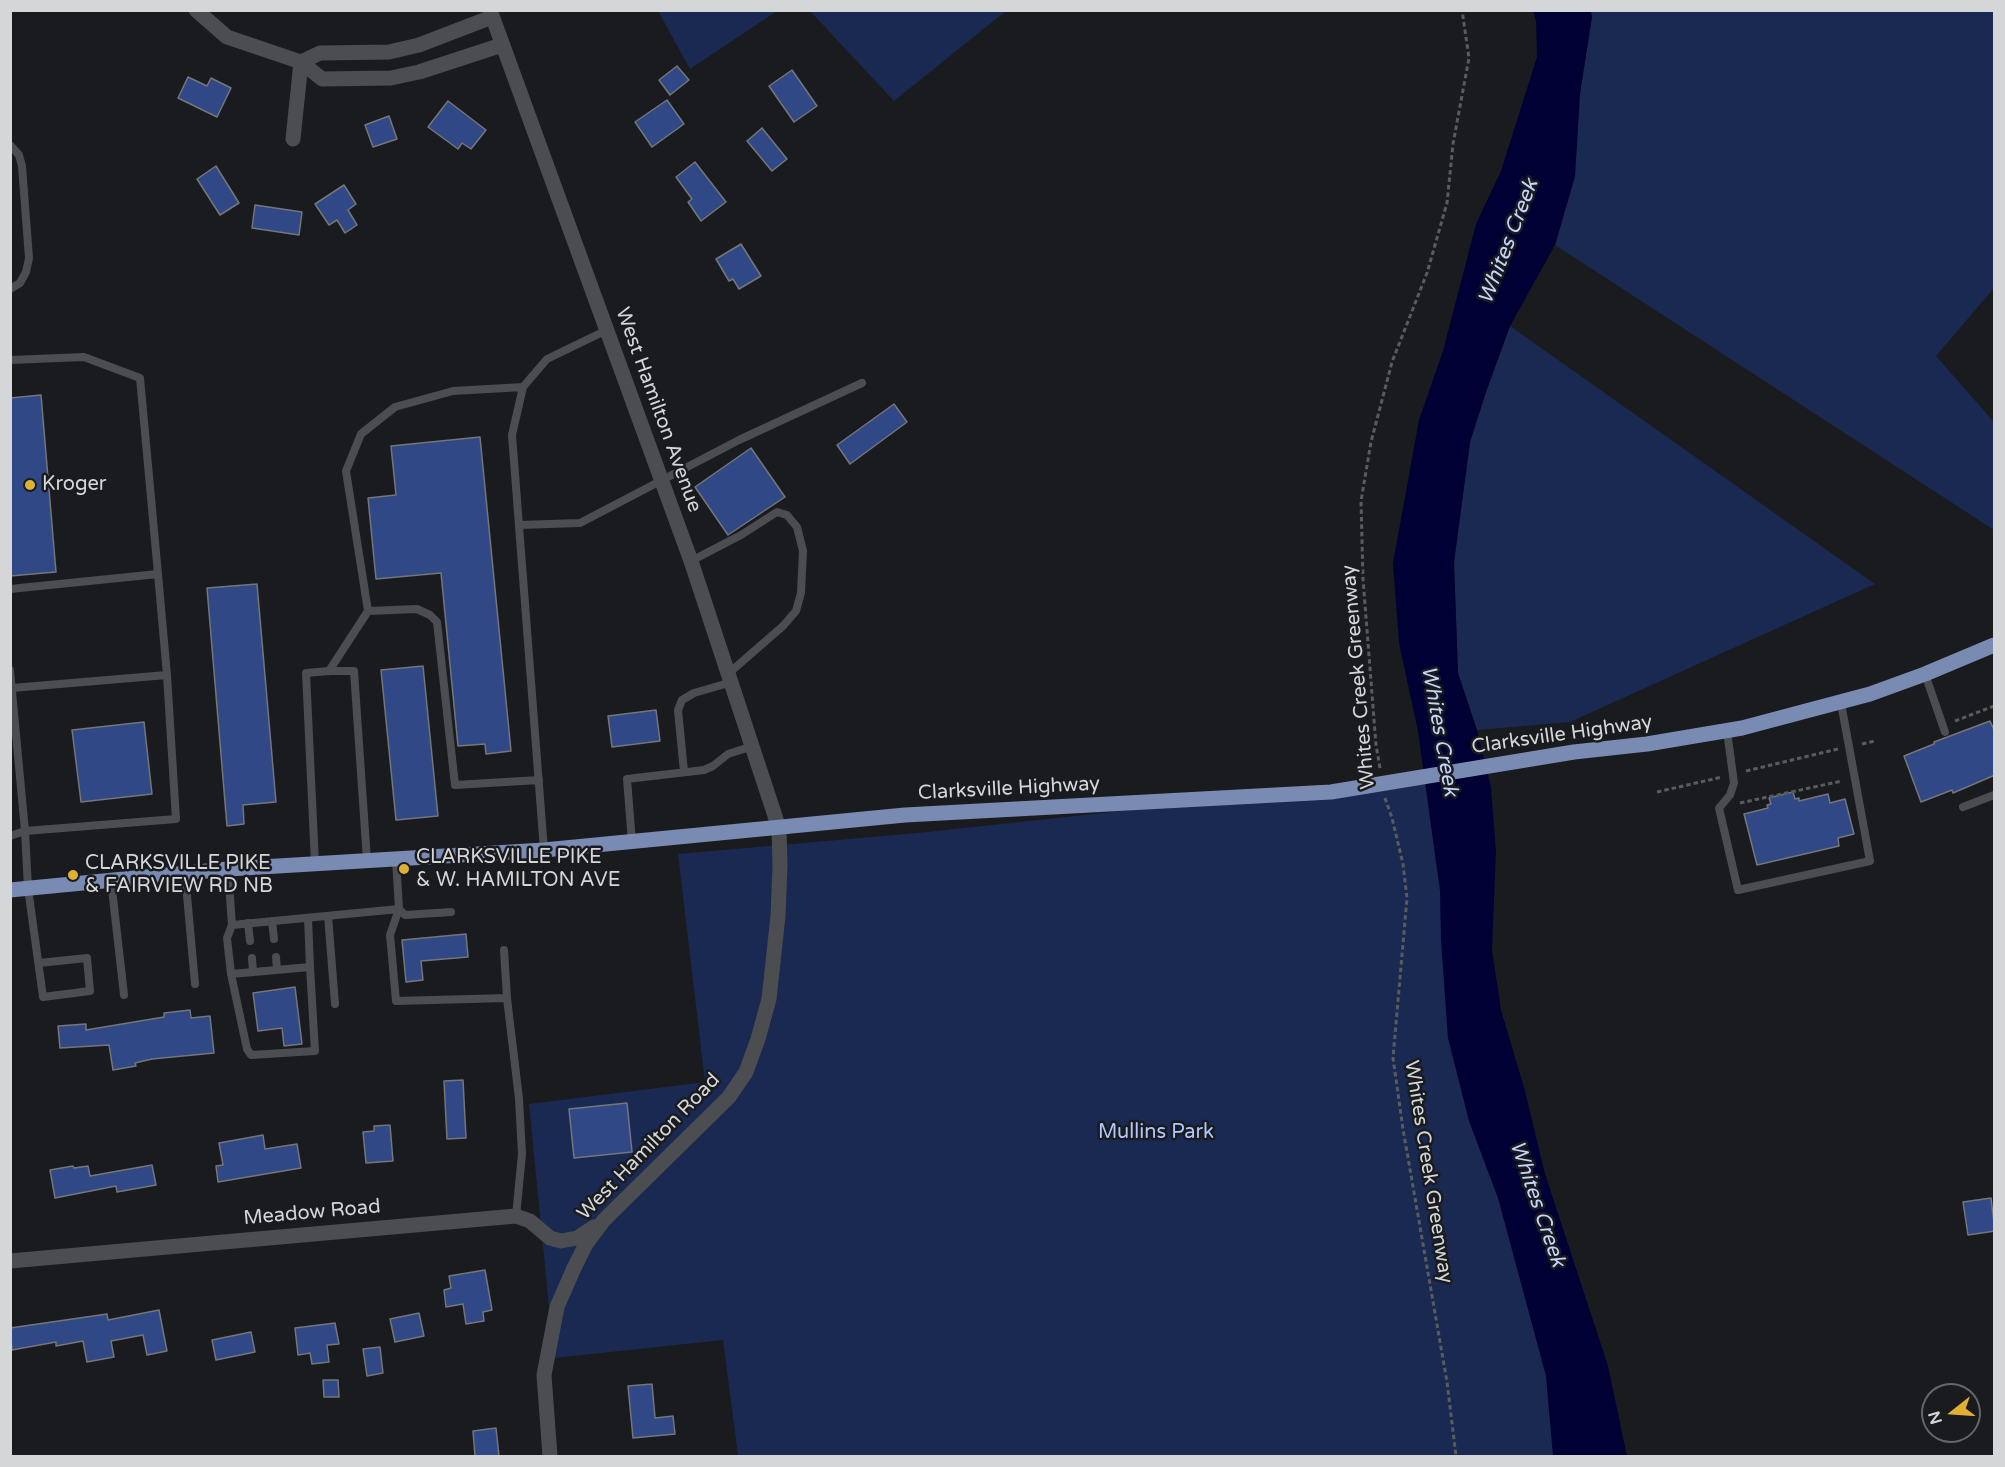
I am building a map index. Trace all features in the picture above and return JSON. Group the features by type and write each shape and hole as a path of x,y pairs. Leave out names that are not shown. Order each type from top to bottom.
{"main road":[{"name":"Clarksville Highway","path":"10,890 228,869 544,850 905,815 1331,792 1574,752 1647,744 1727,731 1841,703 1925,674 1995,645"}],"street":[{"path":"196,10 227,37 301,62 322,79 391,78 419,72 502,45"},
{"path":"301,62 320,53 389,52 412,47 491,14"},
{"name":"West Hamilton Avenue","path":"491,14 691,561 779,828"},
{"path":"412,47 419,72"},
{"path":"293,138 301,62"},
{"name":"West Hamilton Road","path":"550,1456 544,1375 557,1307 582,1252 604,1220 729,1097 746,1072 769,999 778,916 779,828"},
{"path":"516,1216 530,1221 550,1238 561,1241 577,1238 604,1220"},
{"name":"Meadow Road","path":"10,1261 516,1216"}],"lane":[{"path":"10,145 19,155 22,166 29,258 26,272 20,283 10,289"},
{"path":"544,850 512,435 523,387 547,358 607,330"},
{"path":"10,360 84,357 140,378 167,675 176,819 25,831 10,836"},
{"path":"519,525 580,523 739,440 862,383"},
{"path":"329,671 368,611 346,471 360,434 395,407 405,404 453,391 523,387"},
{"path":"684,772 678,710 682,700 730,677 796,611 801,593 803,551 797,527 788,515 777,512 741,535 691,561"},
{"path":"10,589 158,574"},
{"path":"368,611 417,609 430,615 437,622 454,785 539,780"},
{"path":"10,670 28,888 43,997 90,991 87,958 39,963"},
{"path":"315,863 306,673 329,671 354,671 367,860"},
{"path":"1925,674 1944,729"},
{"path":"12,688 167,675"},
{"path":"1727,731 1733,789 1719,808 1738,890 1870,861 1841,703"},
{"path":"632,842 627,779 704,770 728,754 753,746"},
{"path":"1963,807 1995,795"},
{"path":"396,859 399,909 390,935 396,1001 507,998"},
{"path":"228,869 232,925 227,938 231,974 247,1049 251,1055 315,1051 308,918"},
{"path":"185,873 195,984"},
{"path":"111,880 124,995"},
{"path":"399,909 405,915 451,912"},
{"path":"232,925 399,909"},
{"path":"328,916 335,1004"},
{"path":"272,921 274,939"},
{"path":"248,924 250,941"},
{"path":"504,950 507,998 519,1099 522,1154 516,1216"},
{"path":"276,957 277,970"},
{"path":"252,958 253,972"},
{"path":"231,974 310,967"}],"path":[{"name":"Whites Creek Greenway","path":"1380,772 1363,579 1361,501 1371,442 1392,362 1427,273 1447,203 1452,144 1469,58 1462,10"},
{"path":"1944,729 1995,706"},
{"path":"1657,792 1875,741"},
{"path":"1719,808 1855,778"},
{"name":"Whites Creek Greenway","path":"1382,791 1392,818 1403,864 1407,898 1400,994 1394,1031 1393,1058 1396,1087 1447,1382 1456,1456"}],"green space":[{"path":"658,11 777,11 690,69"},
{"path":"810,11 1006,11 894,101"},
{"path":"1591,11 1994,11 1994,288 1936,356 1994,422 1994,530 1555,245 1575,176 1580,93"},
{"path":"1510,326 1875,584 1570,722 1477,730 1458,673 1454,562 1470,442"},
{"name":"Mullins Park","path":"1437,783 1579,1456 705,1456 738,1455 723,1340 554,1358 529,1104 705,1082 678,854 917,833 1160,807"}],"water":[{"name":"Whites Creek","path":"1533,11 1591,11 1580,93 1575,176 1555,245 1510,326 1470,442 1454,562 1458,673 1477,730 1491,787 1496,852 1492,950 1501,1010 1525,1091 1545,1174 1608,1366 1627,1456 1553,1456 1546,1376 1498,1198 1469,1121 1448,1038 1440,891 1418,731 1399,643 1393,563 1419,420 1443,351 1476,224 1501,171 1537,57 1536,21"}],"building":[{"path":"677,66 689,80 670,95 659,80"},
{"path":"792,70 817,106 794,122 769,86"},
{"path":"188,77 207,86 211,78 231,88 217,117 178,98"},
{"path":"667,100 684,124 652,147 635,122"},
{"path":"448,101 486,130 471,149 462,143 458,149 428,127"},
{"path":"389,116 397,139 373,147 365,125"},
{"path":"762,128 787,159 772,171 747,141"},
{"path":"695,162 726,202 701,221 688,202 692,199 676,177"},
{"path":"216,166 239,203 220,215 197,179"},
{"path":"344,185 356,204 348,210 357,225 345,233 337,220 329,225 315,204"},
{"path":"255,205 302,212 299,235 252,228"},
{"path":"741,244 761,276 739,289 733,279 729,281 716,259"},
{"name":"Kroger","path":"41,395 56,572 10,576 10,398"},
{"path":"894,404 907,422 850,464 837,445"},
{"path":"480,437 511,751 486,754 485,744 458,746 441,573 376,579 368,498 396,495 391,446"},
{"path":"751,448 785,497 728,535 695,487"},
{"path":"257,584 276,802 243,805 244,824 227,826 207,588"},
{"path":"423,666 438,816 396,820 381,670"},
{"path":"656,710 660,741 612,747 608,716"},
{"path":"1990,721 1995,732 1995,775 1953,793 1952,790 1921,802 1904,756"},
{"path":"144,722 152,794 81,802 72,730"},
{"path":"1793,792 1795,799 1799,798 1799,801 1828,794 1830,803 1845,799 1854,834 1838,838 1839,846 1757,865 1744,814 1768,808 1767,805 1771,804 1769,798"},
{"path":"466,934 468,957 421,961 423,980 406,982 402,940"},
{"path":"295,987 302,1044 284,1046 282,1028 258,1031 253,993"},
{"path":"190,1010 191,1018 210,1016 214,1053 152,1059 135,1063 136,1066 113,1070 109,1045 60,1048 58,1026 86,1024 86,1030 164,1017 164,1013"},
{"path":"463,1080 466,1138 447,1139 444,1081"},
{"path":"627,1103 632,1152 574,1158 569,1109"},
{"path":"390,1125 393,1161 366,1163 363,1132 374,1131 374,1126"},
{"path":"263,1135 265,1149 297,1144 301,1168 218,1182 216,1166 223,1165 219,1143"},
{"path":"152,1165 156,1185 117,1192 116,1186 55,1198 50,1170 88,1166 90,1176"},
{"path":"1991,1198 1995,1231 1968,1235 1963,1202"},
{"path":"485,1270 492,1310 483,1312 484,1321 466,1324 463,1304 446,1307 444,1290 451,1288 449,1276"},
{"path":"159,1310 167,1351 147,1355 143,1335 111,1341 114,1357 87,1362 83,1341 56,1346 56,1342 12,1350 10,1328 107,1314 108,1320"},
{"path":"419,1313 424,1336 395,1342 390,1319"},
{"path":"335,1323 339,1344 327,1345 329,1362 312,1364 310,1353 298,1355 295,1328"},
{"path":"251,1332 255,1352 216,1360 212,1340"},
{"path":"380,1347 383,1373 367,1376 363,1349"},
{"path":"323,1380 338,1380 339,1397 324,1397"},
{"path":"652,1384 655,1418 673,1416 675,1434 633,1438 628,1386"},
{"path":"496,1428 499,1456 475,1456 473,1431"}],"place":[{"name":"Kroger","path":"30,485"},
{"name":"CLARKSVILLE PIKE & W. HAMILTON AVE","path":"404,869"},
{"name":"CLARKSVILLE PIKE & FAIRVIEW RD NB","path":"73,875"}]}
